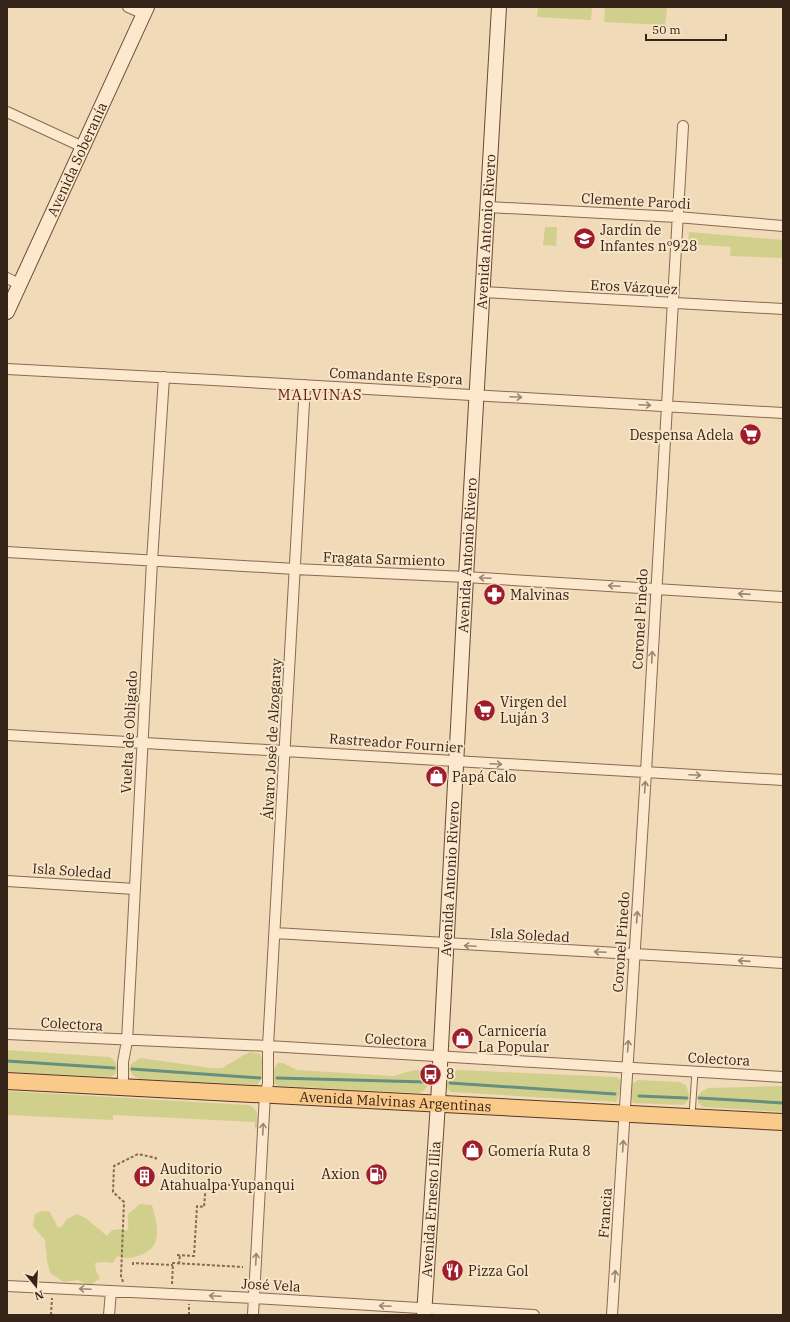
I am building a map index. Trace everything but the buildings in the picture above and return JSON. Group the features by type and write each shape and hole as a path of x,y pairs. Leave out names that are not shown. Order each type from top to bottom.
{"main road":[{"name":"Avenida Antonio Rivero","path":"438,1104 466,577 499,7"},
{"name":"Avenida Soberanía","path":"7,312 13,281 83,147 146,10"},
{"name":"Avenida Malvinas Argentinas","path":"7,1081 783,1122"},
{"name":"Avenida Ernesto Illia","path":"424,1312 438,1104"}],"street":[{"path":"128,7 146,10"},
{"path":"7,112 83,147"},
{"name":"Coronel Pinedo","path":"625,1113 683,126"},
{"name":"Clemente Parodi","path":"488,207 677,217 783,226"},
{"name":"Eros Vázquez","path":"483,292 783,309"},
{"name":"Comandante Espora","path":"7,369 783,413"},
{"name":"Vuelta de Obligado","path":"123,1088 123,1062 127,1041 152,561 164,377"},
{"name":"Álvaro José de Alzogaray","path":"253,1315 265,1094 268,1084 268,1046 306,385"},
{"name":"Fragata Sarmiento","path":"7,552 783,596"},
{"name":"Rastreador Fournier","path":"7,735 783,780"},
{"name":"Isla Soledad","path":"7,881 135,889"},
{"name":"Isla Soledad","path":"275,933 783,963"},
{"name":"Colectora","path":"7,1034 127,1041 268,1046 783,1077"},
{"name":"Francia","path":"612,1315 625,1113"},
{"name":"José Vela","path":"7,1286 254,1298 424,1312 534,1315"},
{"path":"109,1315 111,1291"}],"lane":[{"path":"692,1117 695,1072"}],"path":[{"path":"124,1283 121,1276 124,1202 113,1192 114,1166 138,1154 156,1158 156,1160"},
{"path":"192,1183 260,1186"},
{"path":"179,1264 179,1255 194,1256 197,1206 204,1207 206,1184"},
{"path":"133,1265 133,1263 173,1265 172,1263 243,1267"},
{"path":"172,1285 173,1265"},
{"path":"51,1315 53,1288"}],"green space":[{"path":"538,7 592,7 591,20 537,17"},
{"path":"605,7 667,7 665,25 604,22"},
{"path":"545,227 557,227 556,246 543,245"},
{"path":"689,232 783,240 783,258 730,256 731,247 688,244"},
{"path":"7,1050 109,1057 116,1064 117,1070 116,1073 110,1077 7,1072"},
{"path":"250,1052 260,1054 263,1062 262,1078 257,1085 140,1079 134,1076 129,1070 131,1064 140,1058 212,1068 222,1068"},
{"path":"278,1063 283,1063 297,1070 393,1076 415,1070 424,1070 429,1074 429,1081 426,1088 418,1093 279,1086 274,1084 273,1078 274,1070"},
{"path":"457,1070 617,1077 621,1081 616,1102 451,1092 446,1087 447,1082 450,1075"},
{"path":"638,1080 679,1082 686,1085 689,1093 688,1100 684,1105 633,1103 630,1096 632,1084"},
{"path":"783,1086 783,1112 703,1107 698,1103 698,1096 701,1092 708,1088"},
{"path":"7,1091 249,1105 255,1109 258,1118 257,1129 255,1129 255,1122 113,1115 113,1120 7,1115"},
{"path":"140,1204 152,1205 156,1220 156,1240 148,1251 141,1255 129,1258 117,1256 113,1263 95,1263 96,1271 100,1278 90,1286 78,1280 64,1282 50,1273 45,1240 33,1226 35,1214 42,1211 50,1212 58,1228 62,1226 67,1219 77,1214 87,1219 107,1236 112,1230 122,1229 127,1231 128,1214"}],"waterway":[{"path":"7,1061 114,1068"},
{"path":"132,1069 260,1078"},
{"path":"277,1078 426,1082"},
{"path":"450,1083 615,1094"},
{"path":"639,1096 687,1098"},
{"path":"699,1098 783,1103"}],"place":[{"name":"Jardín de Infantes nº928","path":"584,238"},
{"name":"Despensa Adela","path":"750,435"},
{"name":"Malvinas","path":"495,595"},
{"name":"Virgen del Luján 3","path":"485,710"},
{"name":"Papá Calo","path":"436,777"},
{"name":"Carnicería La Popular","path":"463,1039"},
{"name":"8","path":"430,1074"},
{"name":"Gomería Ruta 8","path":"473,1151"},
{"name":"Axion","path":"376,1174"},
{"name":"Auditorio Atahualpa Yupanqui","path":"145,1177"},
{"name":"Pizza Gol","path":"452,1271"}],"district":[{"name":"MALVINAS","path":"320,394"}]}
